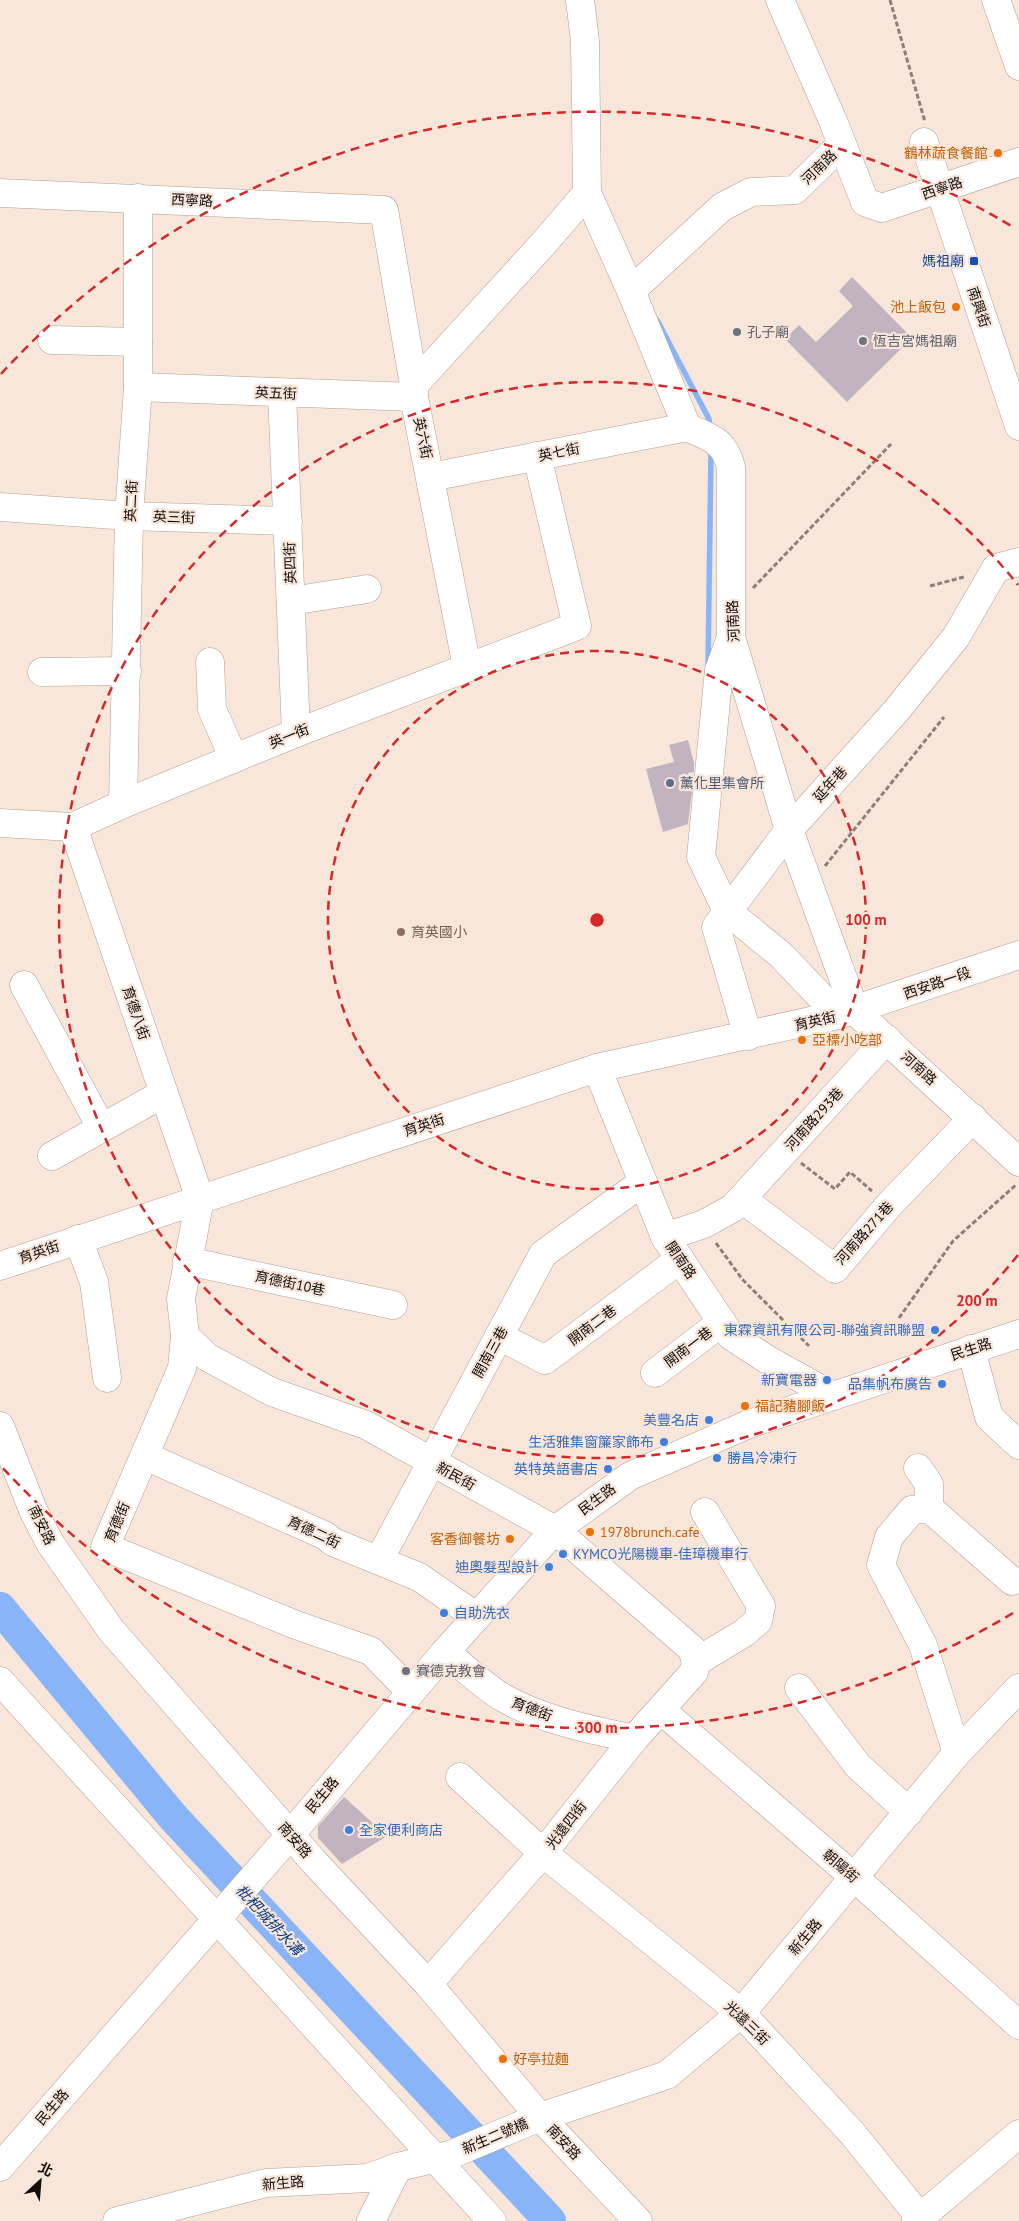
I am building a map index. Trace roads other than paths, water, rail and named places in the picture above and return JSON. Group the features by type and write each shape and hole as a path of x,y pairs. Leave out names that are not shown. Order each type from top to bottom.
{"street":[{"path":"580,0 585,41 587,193 631,291 687,427"},
{"path":"780,0 842,144"},
{"path":"996,0 1019,66"},
{"name":"南興街","path":"924,142 1019,426"},
{"name":"西寧路","path":"842,144 865,202 882,208 1019,162"},
{"name":"河南路","path":"631,291 722,207 751,192 795,190 842,144"},
{"name":"西寧路","path":"0,193 384,210"},
{"path":"414,391 587,193"},
{"name":"英二街","path":"123,804 129,516 138,387 138,198"},
{"name":"英六街","path":"384,210 414,391 467,667"},
{"path":"52,340 138,342"},
{"name":"英五街","path":"138,387 282,393 414,391"},
{"name":"英四街","path":"282,393 296,733"},
{"name":"河南路","path":"687,427 719,442 728,453 731,467 731,624 789,830 809,886 847,1013 887,1039 1019,1162"},
{"name":"英七街","path":"431,477 687,427"},
{"name":"英一街","path":"0,823 73,827 123,804 296,733 576,626 537,456"},
{"name":"英三街","path":"0,507 129,516 288,521"},
{"name":"延年巷","path":"748,1036 716,927 789,830 896,711 956,637 996,568 1019,562"},
{"path":"291,601 368,589"},
{"path":"731,624 719,670 701,857 727,911 847,1013"},
{"path":"210,662 212,709 234,758"},
{"path":"42,672 127,672"},
{"name":"育德八街","path":"73,827 200,1199"},
{"name":"西安路一段","path":"847,1013 1019,955"},
{"path":"24,986 100,1127"},
{"name":"育英街","path":"0,1266 597,1068 847,1013"},
{"name":"河南路293巷","path":"665,1237 704,1224 733,1208 887,1039"},
{"name":"開南路","path":"597,1068 665,1237 731,1336 768,1360 833,1396"},
{"path":"52,1156 100,1127 164,1093"},
{"name":"河南路271巷","path":"742,1199 835,1268 889,1205 973,1118"},
{"name":"開南三巷","path":"379,1560 430,1462 544,1254 643,1182"},
{"name":"育德街","path":"200,1199 181,1299 185,1336 182,1368 105,1547 296,1624 371,1651 411,1692"},
{"path":"78,1239 94,1282 106,1378"},
{"name":"開南二巷","path":"499,1336 545,1360 680,1259"},
{"name":"育德街10巷","path":"187,1261 393,1305"},
{"name":"開南一巷","path":"654,1373 722,1322"},
{"name":"民生路","path":"0,2167 288,1837 445,1652 555,1530 630,1476 748,1424 1019,1334"},
{"name":"新民街","path":"185,1336 207,1357 272,1392 366,1425 555,1530 692,1649 696,1662"},
{"path":"971,1349 989,1417 1019,1445"},
{"name":"南安路","path":"0,1426 33,1510 50,1543 110,1630 288,1837 428,1984 540,2117 638,2221"},
{"name":"育德二街","path":"145,1456 324,1535 333,1542 419,1577 477,1617"},
{"path":"918,1468 929,1484 930,1508 1012,1581"},
{"path":"930,1508 912,1510 889,1538 881,1565 923,1645 958,1752"},
{"path":"696,1662 744,1634 758,1621 761,1606 705,1512"},
{"name":"育德街","path":"445,1652 502,1697 534,1711 584,1727 634,1739"},
{"name":"光遠四街","path":"428,1984 543,1853 634,1739 694,1672 696,1662"},
{"path":"0,1681 443,2157 492,2221"},
{"path":"799,1688 858,1766 909,1812"},
{"name":"新生路","path":"540,2117 667,2075 741,2013 958,1752 1017,1694"},
{"name":"朝陽街","path":"661,1710 855,1878 1019,2025"},
{"name":"光遠三街","path":"460,1777 543,1853 741,2013 852,2133 920,2220"},
{"name":"新生二號橋","path":"443,2157 540,2117"},
{"path":"920,2220 1019,2134"},
{"name":"新生路","path":"117,2221 266,2183 368,2178 398,2167 443,2157"},
{"path":"371,2221 398,2167"}],"waterway":[{"path":"657,320 709,419 710,428"},
{"path":"708,668 711,450"},
{"name":"枇杷城排水溝","path":"0,1608 173,1817 550,2221"}],"place":[{"name":"鶴林蔬食餐館","path":"998,153"},
{"name":"媽祖廟","path":"974,261"},
{"name":"池上飯包","path":"956,307"},
{"name":"孔子廟","path":"737,332"},
{"name":"恆吉宮媽祖廟","path":"863,341"},
{"name":"薰化里集會所","path":"670,783"},
{"name":"育英國小","path":"401,932"},
{"name":"亞標小吃部","path":"802,1040"},
{"name":"東霖資訊有限公司-聯強資訊聯盟","path":"935,1330"},
{"name":"新寶電器","path":"827,1380"},
{"name":"品集帆布廣告","path":"942,1384"},
{"name":"福記豬腳飯","path":"745,1406"},
{"name":"美豐名店","path":"709,1420"},
{"name":"生活雅集窗簾家飾布","path":"664,1442"},
{"name":"勝昌冷凍行","path":"717,1458"},
{"name":"英特英語書店","path":"608,1469"},
{"name":"1978brunch.cafe","path":"590,1532"},
{"name":"客香御餐坊","path":"510,1539"},
{"name":"KYMCO光陽機車-佳璋機車行","path":"563,1554"},
{"name":"迪奧髮型設計","path":"549,1567"},
{"name":"自助洗衣","path":"444,1613"},
{"name":"賽德克教會","path":"406,1671"},
{"name":"全家便利商店","path":"349,1830"},
{"name":"好亭拉麵","path":"503,2059"}]}
